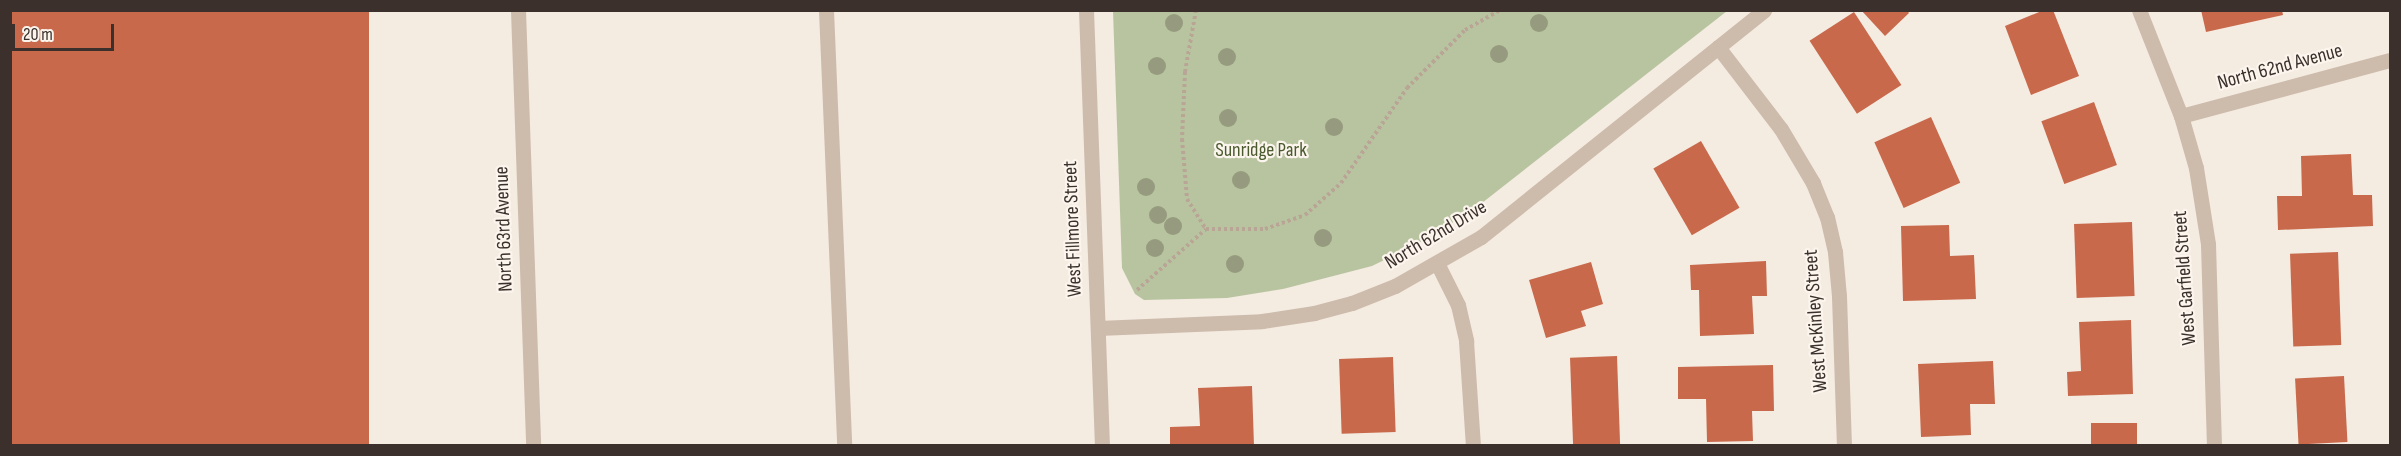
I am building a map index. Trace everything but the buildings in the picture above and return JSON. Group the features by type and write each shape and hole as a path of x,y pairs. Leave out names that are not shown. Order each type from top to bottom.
{"street":[{"name":"North 63rd Avenue","path":"518,10 533,446"},
{"path":"826,10 844,446"},
{"name":"West Fillmore Street","path":"1086,10 1102,446"},
{"name":"North 62nd Drive","path":"1098,328 1262,321 1314,313 1352,303 1384,290 1481,237 1764,10"},
{"name":"West Garfield Street","path":"2139,10 2181,116 2196,168 2208,244 2214,446"},
{"name":"West McKinley Street","path":"1718,47 1781,129 1813,183 1827,217 1835,252 1839,296 1844,446"},
{"name":"North 62nd Avenue","path":"2181,116 2391,60"},
{"path":"1437,263 1458,305 1466,341 1473,446"}],"path":[{"path":"1196,10 1185,72 1182,139 1187,199 1206,229"},
{"path":"1137,290 1206,229 1265,229 1305,215 1341,183 1407,88 1465,30 1500,10"}],"green space":[{"name":"Sunridge Park","path":"1113,10 1727,11 1473,210 1421,242 1372,266 1283,289 1227,298 1144,300 1135,294 1122,268"}]}
